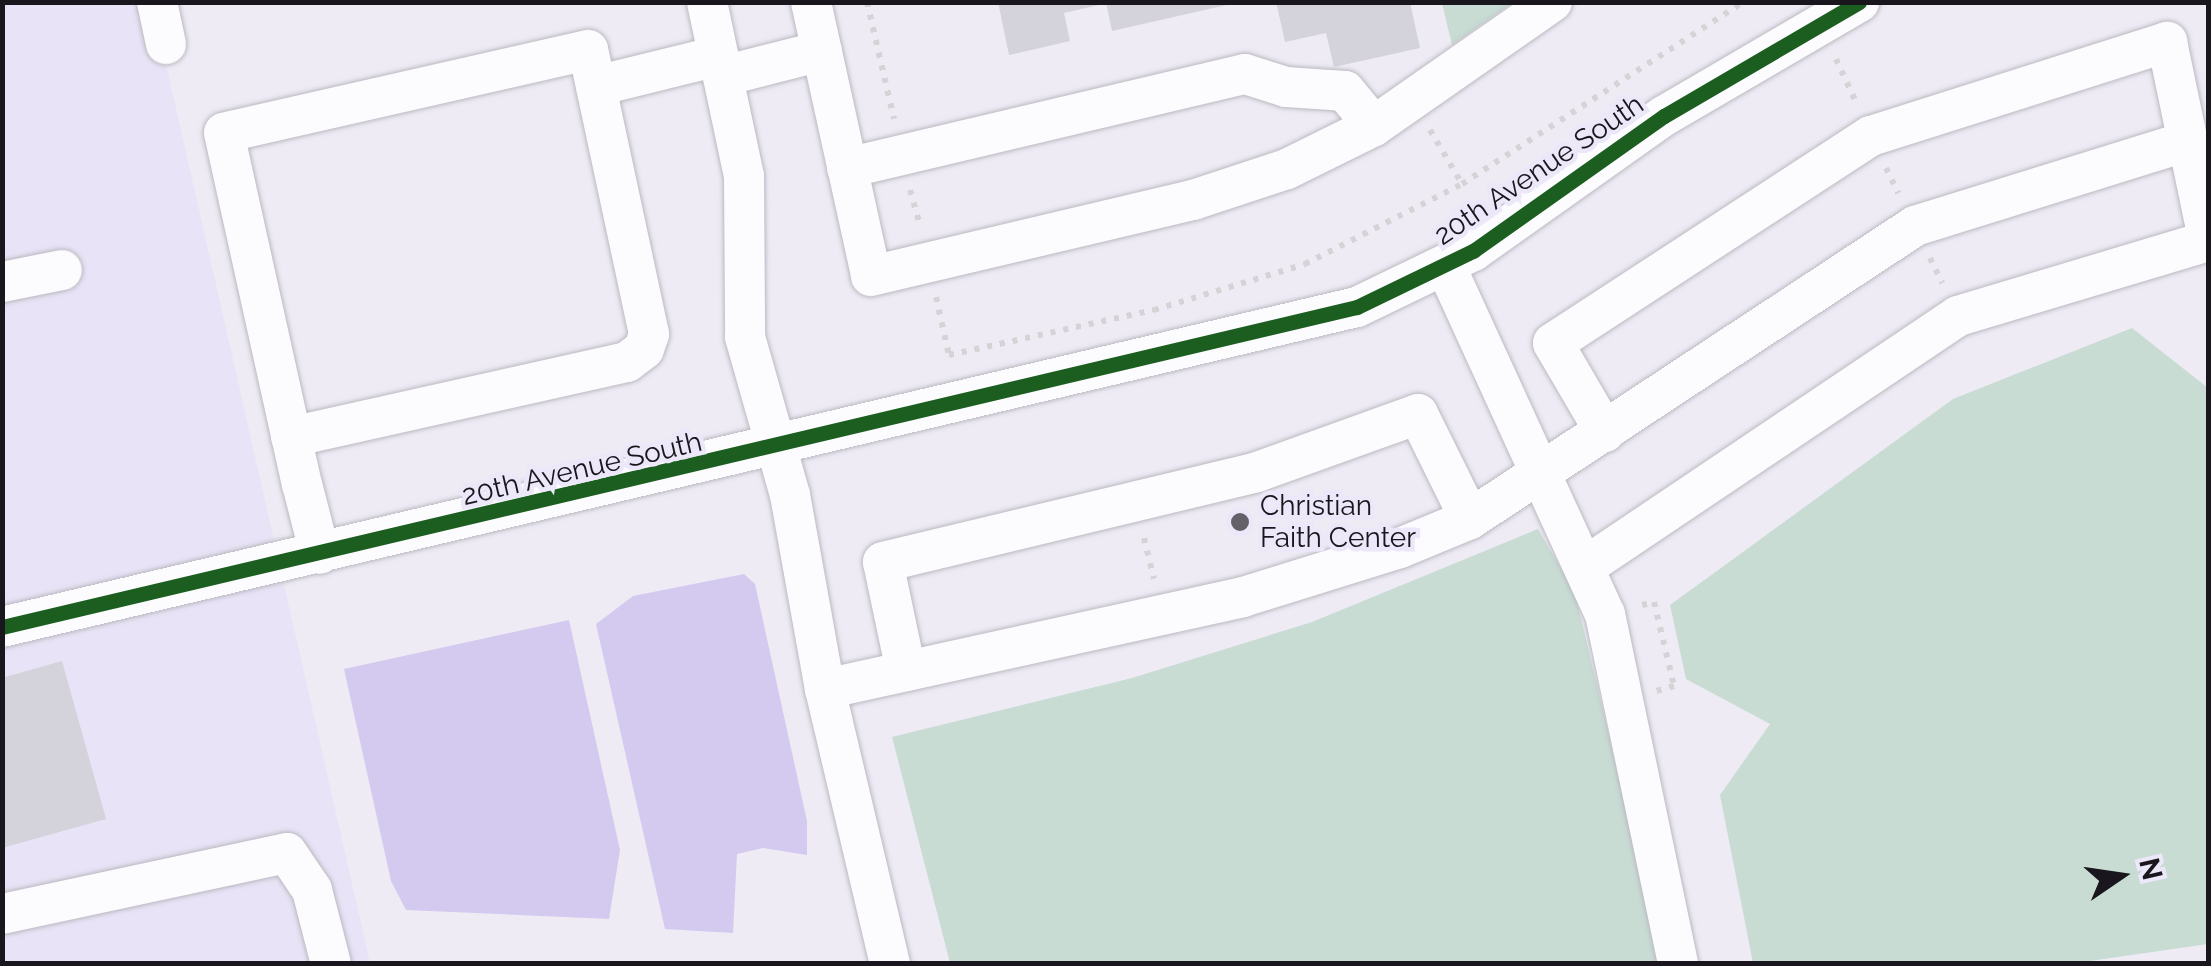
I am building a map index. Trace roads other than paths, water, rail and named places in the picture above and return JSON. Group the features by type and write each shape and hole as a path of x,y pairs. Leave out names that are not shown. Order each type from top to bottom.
{"street":[{"path":"157,2 166,44"},
{"path":"707,2 748,210 745,337 778,449 825,689 890,964"},
{"path":"811,2 871,276 1229,189 1374,126 1552,2"},
{"name":"20th Avenue South","path":"2,627 778,449 1276,331 1357,307 1445,264 1664,116 1859,2"},
{"path":"1586,566 1958,316 2208,240 2167,42 1871,136 1553,343 1605,432"},
{"path":"292,438 627,362 644,349 649,334 588,50 224,132 292,438 320,554"},
{"path":"596,86 822,51"},
{"path":"847,168 1245,74 1286,87 1345,92 1374,126"},
{"path":"825,689 1313,578 1470,519 1914,226 2188,140"},
{"name":"20th Avenue South","path":"1445,264 1538,477 1586,566 1625,698 1678,964"},
{"path":"2,282 62,270"},
{"path":"906,671 883,562 1333,449 1418,414 1470,519"},
{"path":"2,914 287,853 312,890 331,964"}],"place":[{"name":"Christian Faith Center","path":"1240,522"}]}
